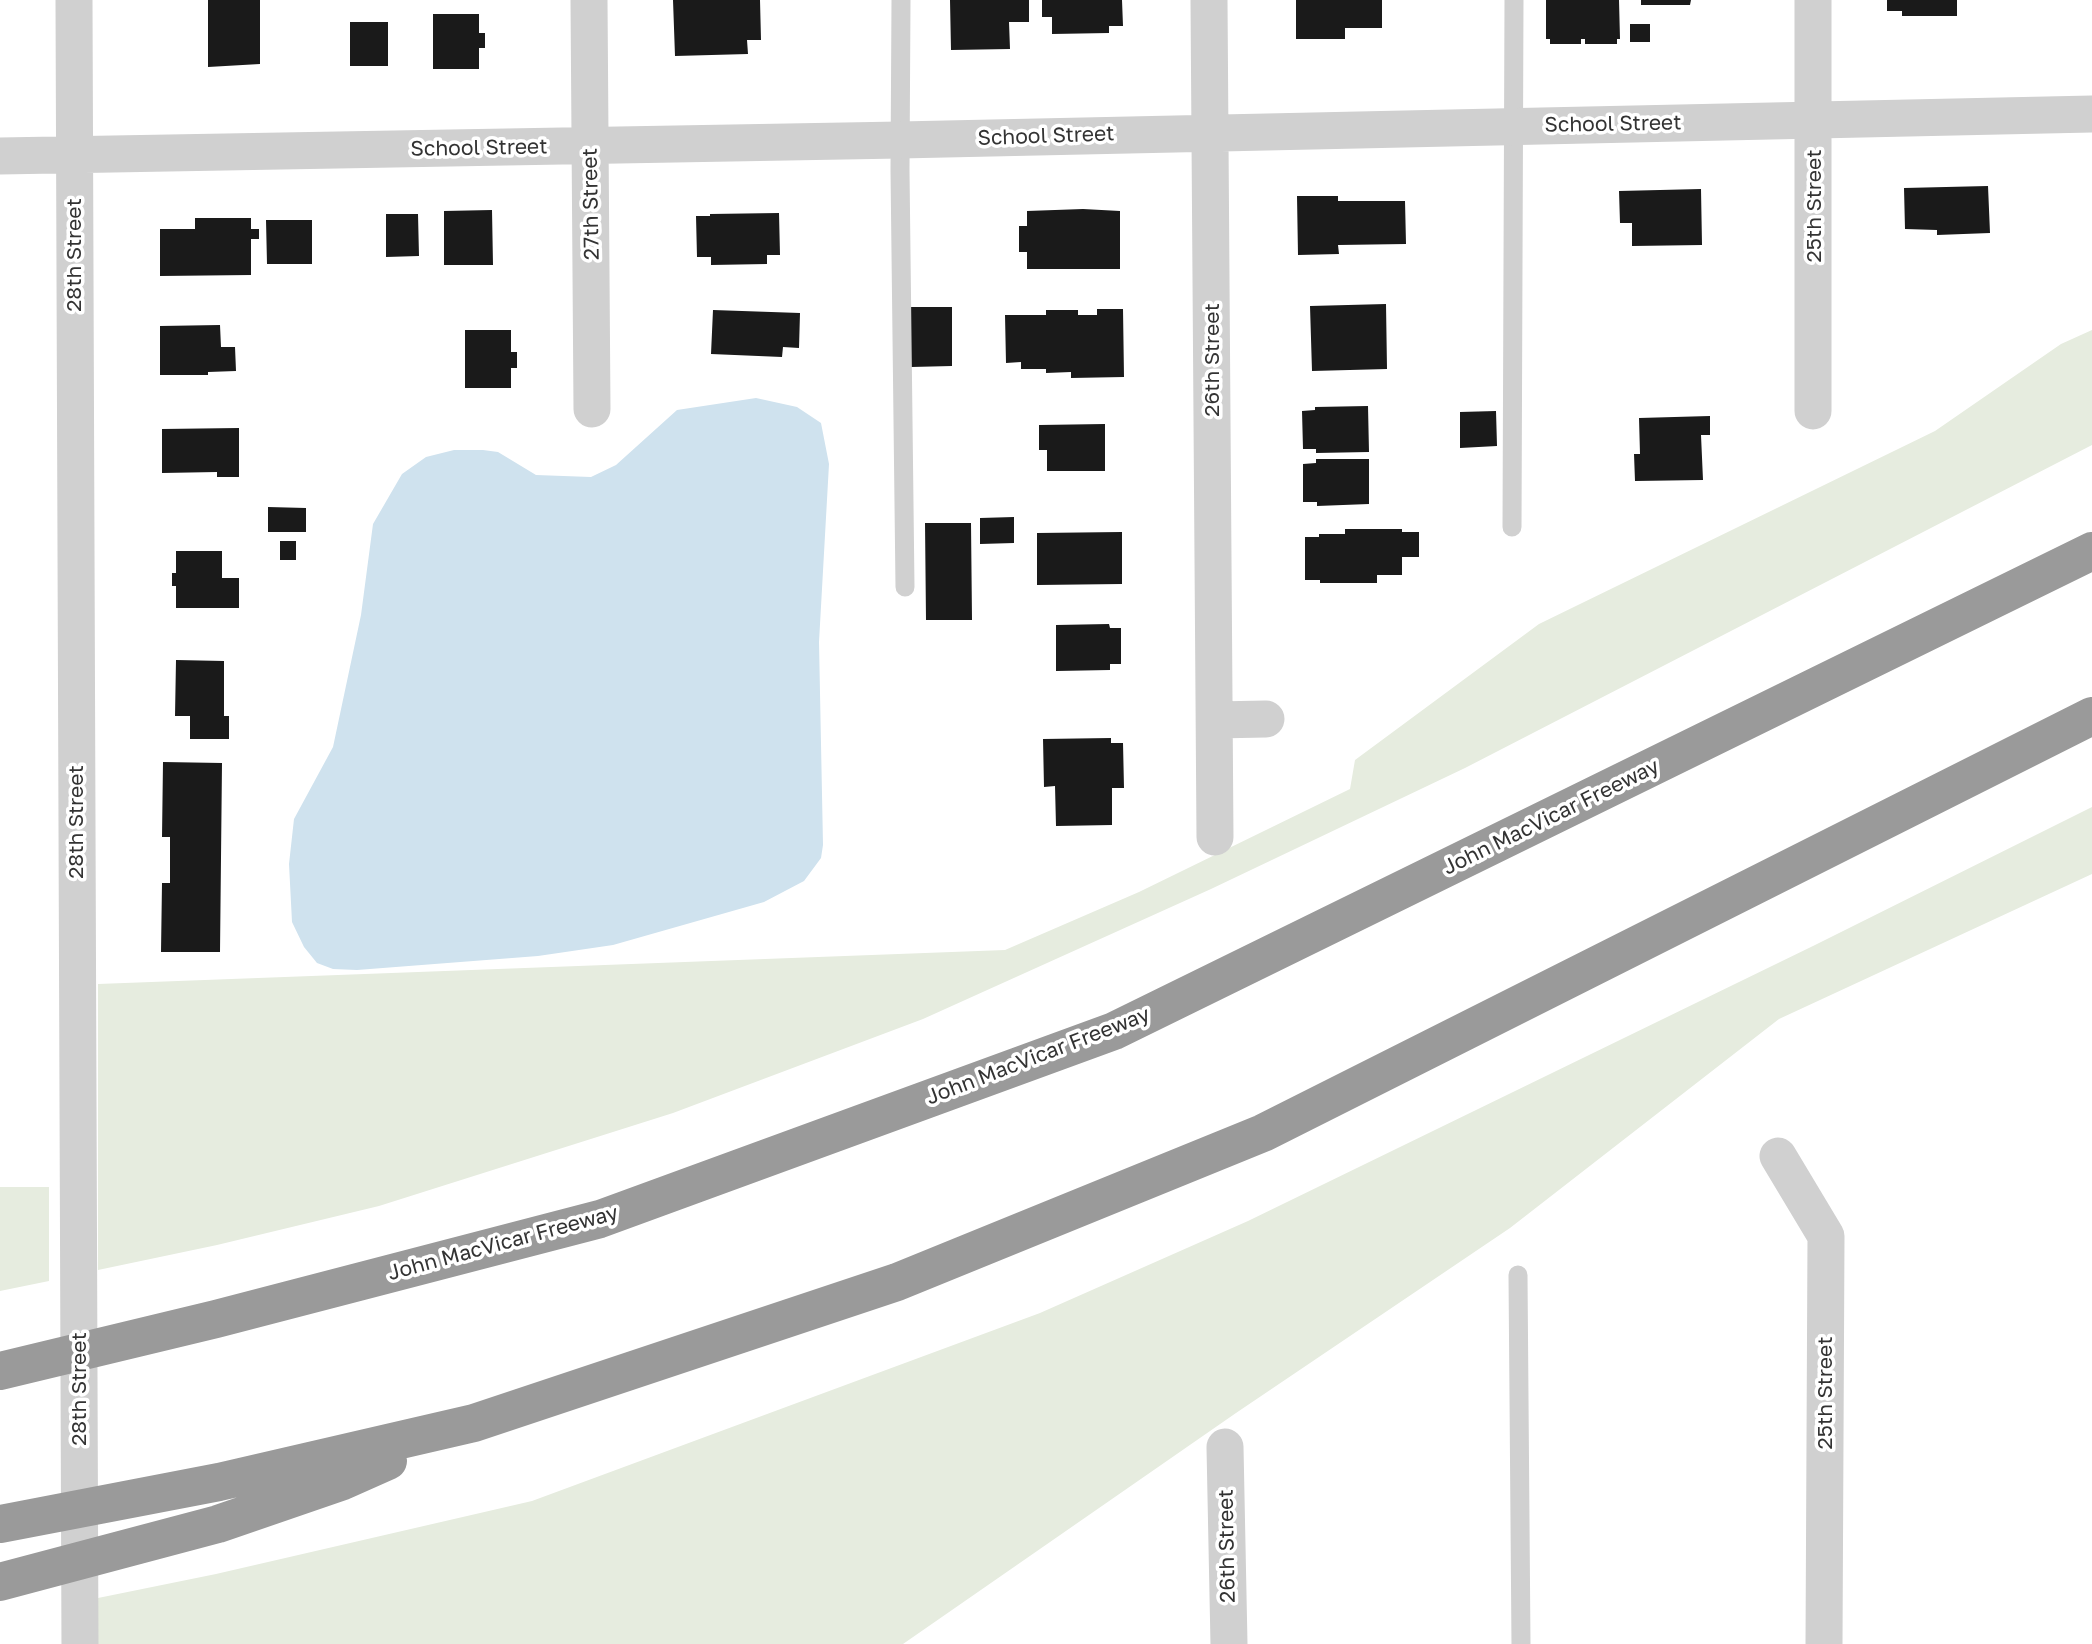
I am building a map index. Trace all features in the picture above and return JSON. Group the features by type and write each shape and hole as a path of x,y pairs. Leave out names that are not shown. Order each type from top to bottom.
{"highway":[{"name":"John MacVicar Freeway","path":"0,1371 216,1319 600,1219 1114,1031 2092,551"},
{"path":"0,1582 218,1524 343,1480 474,1423 897,1282 1263,1133 2092,716"},
{"path":"0,1524 219,1482 474,1423"}],"street":[{"name":"28th Street","path":"74,0 80,1644"},
{"name":"27th Street","path":"589,0 592,408"},
{"name":"26th Street","path":"1209,0 1216,837"},
{"name":"25th Street","path":"1813,0 1813,411"},
{"name":"School Street","path":"0,156 2092,114"},
{"path":"1214,720 1266,719"},
{"name":"25th Street","path":"1778,1156 1826,1236 1824,1644"},
{"name":"26th Street","path":"1225,1447 1229,1644"}],"lane":[{"path":"901,0 905,587"},
{"path":"1512,527 1514,0"},
{"path":"1518,1275 1521,1644"}],"shaded area":[{"path":"2092,330 2092,445 1465,768 1211,889 923,1019 673,1113 379,1206 98,1270 98,984 1005,950 1139,892 1350,789 1355,760 1539,624 1935,431 2061,344"},
{"path":"2092,807 2092,874 1779,1019 1510,1228 1236,1413 903,1644 98,1644 98,1598 216,1574 532,1501 1040,1313 1248,1221"},
{"path":"0,1187 49,1187 49,1281 0,1291"}],"water":[{"path":"756,398 797,407 821,423 829,464 819,642 823,845 821,858 804,881 764,902 613,945 538,956 357,970 333,969 317,963 304,947 292,922 289,864 294,819 333,747 361,615 373,524 402,474 426,457 454,450 483,450 498,452 536,475 591,477 616,465 677,410"}],"building":[{"path":"208,0 260,0 260,64 208,67"},
{"path":"673,0 760,0 761,40 747,40 748,54 675,56"},
{"path":"950,0 1029,0 1029,22 1009,22 1010,49 951,50"},
{"path":"1042,0 1122,0 1123,26 1109,26 1109,33 1052,34 1052,17 1042,17"},
{"path":"1296,0 1382,0 1382,28 1345,28 1345,39 1296,39"},
{"path":"1546,0 1619,0 1620,39 1617,39 1617,44 1585,44 1585,39 1581,39 1581,44 1550,44 1550,39 1546,39"},
{"path":"1641,0 1691,0 1690,5 1641,5"},
{"path":"1887,0 1957,0 1957,16 1902,16 1902,11 1887,11"},
{"path":"433,14 479,14 479,33 485,33 485,48 479,48 479,69 433,69"},
{"path":"350,22 388,22 388,66 350,66"},
{"path":"1630,24 1650,24 1650,42 1630,42"},
{"path":"1988,186 1990,233 1937,235 1937,230 1905,229 1904,188"},
{"path":"1701,189 1702,245 1632,246 1632,223 1620,223 1619,191"},
{"path":"1297,196 1338,196 1338,201 1405,201 1406,244 1338,245 1339,254 1298,255"},
{"path":"492,210 493,265 444,265 444,211"},
{"path":"1027,211 1120,211 1120,269 1027,269 1027,252 1019,252 1019,226 1027,226"},
{"path":"779,213 780,255 767,255 767,264 711,265 711,257 697,257 696,216"},
{"path":"386,214 418,214 419,256 386,257"},
{"path":"195,218 251,218 251,229 259,229 259,239 251,239 251,275 160,276 160,229 195,229"},
{"path":"266,220 312,220 312,264 267,264"},
{"path":"1386,304 1387,369 1312,371 1310,306"},
{"path":"911,307 952,307 952,366 911,367"},
{"path":"1097,309 1123,309 1124,377 1071,378 1071,372 1046,373 1046,369 1021,369 1021,362 1006,363 1005,315 1046,315 1046,310 1078,310 1078,315 1097,315"},
{"path":"713,310 800,313 799,348 783,347 782,357 711,354"},
{"path":"220,325 221,347 235,347 236,371 208,372 208,375 160,375 160,326"},
{"path":"465,330 511,330 511,352 517,352 517,368 511,368 511,388 465,388"},
{"path":"1368,406 1369,452 1316,453 1316,449 1303,449 1302,411 1315,410 1315,407"},
{"path":"1496,411 1497,446 1460,448 1460,412"},
{"path":"1710,416 1710,435 1701,435 1703,480 1635,481 1634,454 1640,454 1639,418"},
{"path":"1105,424 1105,471 1047,471 1047,450 1039,450 1039,425"},
{"path":"239,428 239,477 217,477 217,472 162,473 162,429"},
{"path":"1316,459 1369,459 1369,504 1317,506 1317,502 1303,502 1303,464 1316,463"},
{"path":"268,507 306,508 306,532 268,532"},
{"path":"1014,517 1014,543 980,544 980,518"},
{"path":"925,523 971,523 972,620 926,620"},
{"path":"1345,529 1402,529 1402,532 1419,532 1419,557 1402,557 1402,575 1377,575 1377,583 1320,583 1320,580 1305,580 1305,537 1345,534"},
{"path":"1122,532 1122,584 1037,585 1037,533"},
{"path":"280,541 296,541 296,560 280,560"},
{"path":"176,551 222,551 222,578 239,578 239,608 176,608 176,586 172,586 172,573 176,573"},
{"path":"1109,624 1110,628 1121,628 1121,664 1110,664 1110,670 1056,671 1056,625"},
{"path":"176,660 224,661 224,716 229,716 229,739 190,739 190,716 175,716"},
{"path":"1111,738 1111,743 1123,743 1124,788 1112,788 1112,825 1056,826 1055,786 1044,787 1043,739"},
{"path":"163,762 222,763 220,952 161,952 162,883 170,883 170,837 162,837"}]}
